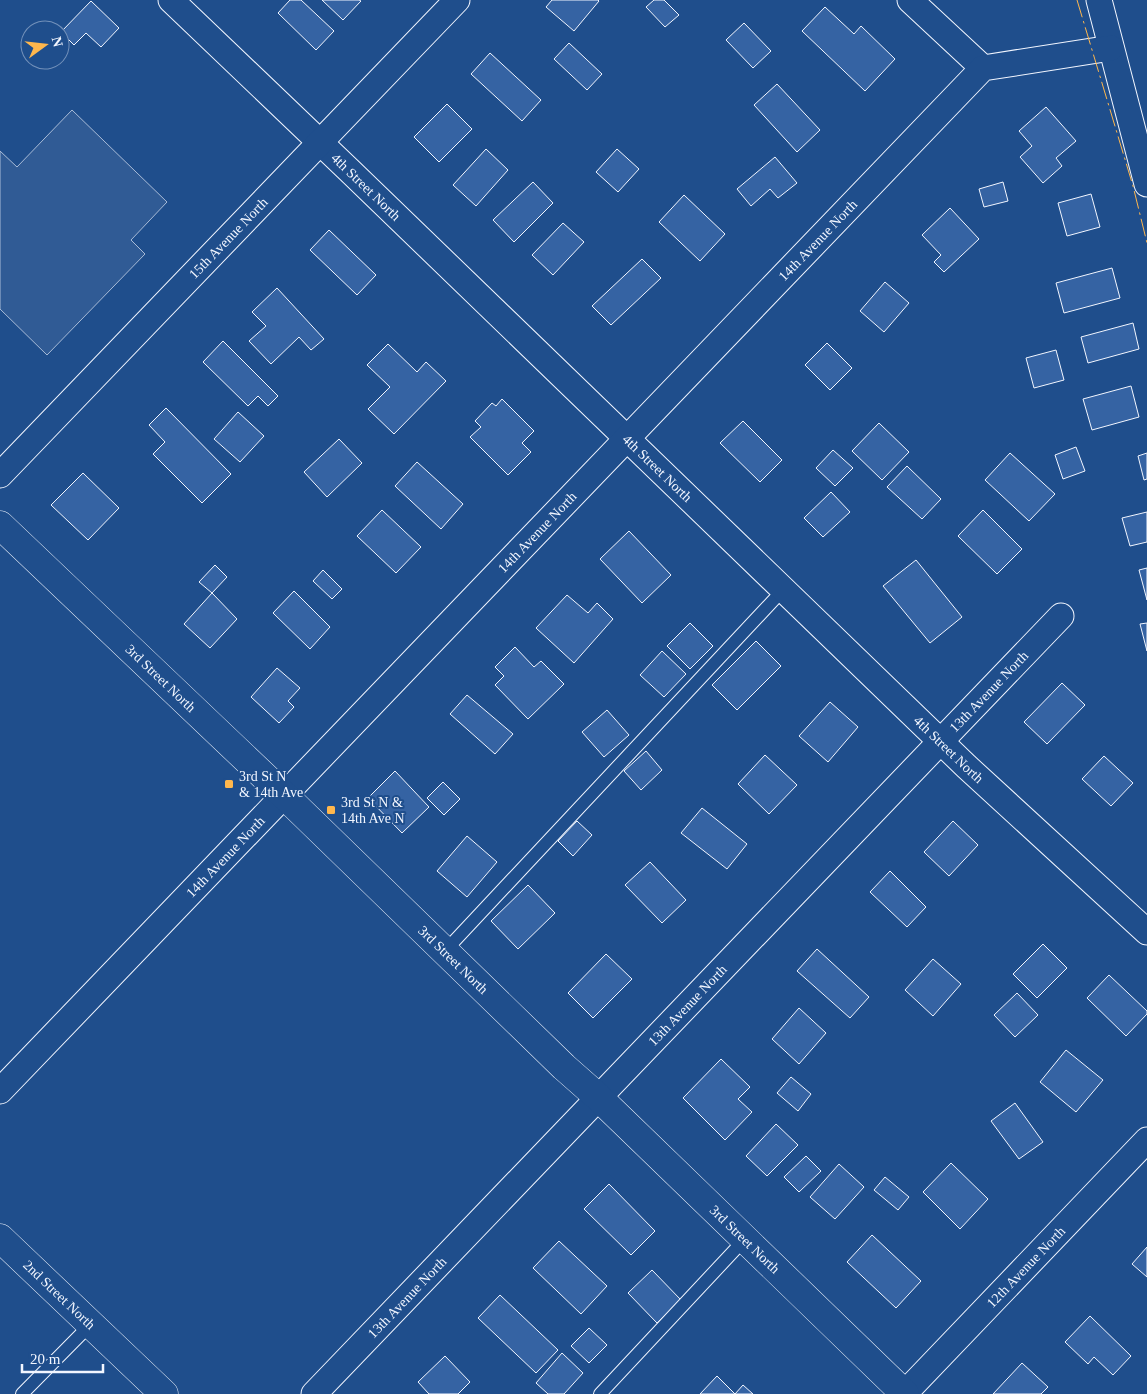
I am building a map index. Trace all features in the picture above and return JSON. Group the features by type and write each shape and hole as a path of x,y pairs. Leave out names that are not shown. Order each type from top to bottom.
{"street":[{"name":"4th Street North","path":"171,0 940,742 1147,932"},
{"name":"15th Avenue North","path":"0,475 456,0"},
{"path":"910,0 983,68 1111,48"},
{"path":"1098,0 1147,184"},
{"name":"14th Avenue North","path":"0,1091 983,68"},
{"name":"3rd Street North","path":"0,525 285,796 905,1394"},
{"name":"13th Avenue North","path":"314,1394 1061,616"},
{"name":"12th Avenue North","path":"905,1394 1147,1140"},
{"name":"2nd Street North","path":"0,1238 164,1394"}],"lane":[{"path":"445,951 783,590"},
{"path":"600,1394 745,1239"},
{"path":"22,1394 90,1324"}],"shaded area":[{"path":"72,110 167,202 131,240 145,254 47,355 0,309 0,151 17,167"}],"building":[{"path":"290,0 301,0 334,31 316,50 278,13"},
{"path":"322,0 359,0 361,1 343,20"},
{"path":"552,0 599,1 574,31 546,7"},
{"path":"654,0 664,0 679,15 665,27 646,7"},
{"path":"91,1 119,28 101,47 86,33 74,45 70,41 70,23"},
{"path":"825,7 854,34 861,26 895,59 865,91 802,31"},
{"path":"744,23 771,51 753,68 726,40"},
{"path":"569,43 602,74 587,90 554,59"},
{"path":"490,53 541,100 522,121 471,74"},
{"path":"777,84 820,130 797,152 754,105"},
{"path":"447,104 472,129 439,162 414,137"},
{"path":"1046,107 1076,141 1056,158 1062,166 1043,183 1020,157 1032,146 1019,131"},
{"path":"486,149 508,170 476,206 453,185"},
{"path":"617,149 639,169 618,192 596,172"},
{"path":"775,157 797,183 778,198 770,189 751,206 737,189"},
{"path":"533,182 553,203 514,242 493,220"},
{"path":"1003,182 1008,201 984,207 979,189"},
{"path":"1091,194 1100,227 1067,236 1058,203"},
{"path":"684,195 725,234 700,261 659,222"},
{"path":"950,208 979,239 944,272 934,262 941,255 922,235"},
{"path":"563,223 584,242 553,275 532,255"},
{"path":"329,230 376,275 357,295 310,250"},
{"path":"642,259 661,278 611,325 592,306"},
{"path":"1112,268 1120,298 1064,313 1056,283"},
{"path":"885,282 909,303 884,332 860,311"},
{"path":"277,288 324,339 311,350 299,337 271,364 249,341 266,326 252,312"},
{"path":"1133,323 1139,349 1088,363 1081,337"},
{"path":"223,341 278,396 268,406 258,396 248,406 203,362"},
{"path":"827,343 852,368 830,390 805,365"},
{"path":"388,344 417,372 426,362 446,381 394,434 368,409 390,387 367,365"},
{"path":"1056,350 1064,380 1034,388 1026,358"},
{"path":"1131,386 1139,417 1092,430 1083,399"},
{"path":"502,399 534,431 522,443 531,452 508,475 470,437 481,427 475,421 492,403 496,406"},
{"path":"166,408 231,474 202,503 153,454 165,442 149,425"},
{"path":"238,412 264,436 240,462 214,439"},
{"path":"743,421 782,460 760,482 720,443"},
{"path":"879,423 909,452 882,480 852,451"},
{"path":"339,439 362,463 327,497 304,472"},
{"path":"1076,447 1085,471 1063,479 1055,455"},
{"path":"833,450 853,468 835,486 816,468"},
{"path":"1010,453 1055,494 1029,521 985,480"},
{"path":"1147,453 1147,479 1144,480 1138,456"},
{"path":"417,462 463,504 441,529 395,486"},
{"path":"907,466 941,499 922,519 887,487"},
{"path":"83,473 119,508 88,540 51,505"},
{"path":"831,492 850,512 823,537 804,518"},
{"path":"382,510 421,547 396,573 357,536"},
{"path":"983,510 1022,549 997,574 958,536"},
{"path":"1147,512 1147,542 1130,546 1122,518"},
{"path":"629,531 671,575 642,603 600,559"},
{"path":"916,560 962,617 930,643 883,586"},
{"path":"215,565 227,577 212,593 199,582"},
{"path":"1147,568 1147,600 1139,570"},
{"path":"323,570 342,589 332,599 313,581"},
{"path":"294,591 330,627 310,649 273,613"},
{"path":"212,593 237,619 210,648 184,624"},
{"path":"567,595 588,613 597,603 613,619 574,663 536,628"},
{"path":"690,623 713,646 690,669 667,646"},
{"path":"1147,623 1147,651 1140,624"},
{"path":"756,641 781,666 737,710 712,685"},
{"path":"515,647 534,667 541,661 564,684 528,719 495,685 504,676 495,667"},
{"path":"662,651 686,674 664,697 640,675"},
{"path":"277,668 300,688 288,701 294,707 279,723 251,697"},
{"path":"1062,683 1085,705 1047,744 1024,722"},
{"path":"467,695 513,734 495,754 450,714"},
{"path":"830,702 858,727 828,762 799,736"},
{"path":"607,710 629,735 604,757 582,732"},
{"path":"646,751 662,770 641,790 624,771"},
{"path":"765,755 797,785 769,814 738,784"},
{"path":"1104,756 1133,783 1111,806 1082,779"},
{"path":"395,771 429,807 402,833 368,798"},
{"path":"443,782 460,799 444,815 427,798"},
{"path":"702,808 747,844 727,869 681,833"},
{"path":"577,821 592,835 573,856 558,841"},
{"path":"953,821 978,845 949,876 924,852"},
{"path":"467,836 497,862 467,897 437,871"},
{"path":"650,862 686,900 662,923 625,885"},
{"path":"890,871 926,907 907,927 870,892"},
{"path":"528,885 555,913 518,949 491,921"},
{"path":"1043,944 1067,968 1037,998 1013,974"},
{"path":"817,949 869,997 850,1018 797,971"},
{"path":"606,954 632,979 593,1018 568,993"},
{"path":"933,959 961,984 933,1016 905,990"},
{"path":"1109,975 1147,1011 1147,1014 1126,1036 1087,998"},
{"path":"1017,993 1038,1015 1015,1037 994,1015"},
{"path":"799,1008 826,1033 799,1064 772,1039"},
{"path":"1066,1050 1103,1080 1076,1112 1040,1082"},
{"path":"721,1059 750,1087 738,1099 752,1112 725,1140 683,1098"},
{"path":"791,1077 811,1094 798,1111 777,1093"},
{"path":"1015,1103 1043,1142 1019,1159 991,1121"},
{"path":"776,1124 798,1145 767,1176 746,1156"},
{"path":"806,1156 821,1171 799,1192 784,1177"},
{"path":"951,1163 988,1199 960,1229 923,1192"},
{"path":"839,1164 864,1187 835,1219 810,1197"},
{"path":"885,1177 909,1197 898,1210 874,1190"},
{"path":"609,1184 655,1231 631,1255 584,1209"},
{"path":"872,1235 921,1281 896,1308 847,1262"},
{"path":"559,1241 607,1286 581,1314 533,1268"},
{"path":"1147,1247 1147,1277 1132,1264"},
{"path":"652,1270 681,1300 657,1323 628,1293"},
{"path":"500,1295 558,1350 536,1373 478,1318"},
{"path":"1090,1316 1131,1356 1113,1375 1094,1357 1088,1364 1065,1342"},
{"path":"589,1328 607,1345 589,1363 571,1346"},
{"path":"562,1353 583,1373 564,1394 548,1394 536,1383"},
{"path":"445,1356 470,1382 458,1394 429,1394 418,1382"},
{"path":"1022,1363 1048,1387 1041,1394 993,1394"},
{"path":"717,1376 735,1394 700,1394"},
{"path":"743,1385 753,1394 735,1394"}],"power":[{"path":"1077,0 1133,186 1147,243"}],"place":[{"name":"3rd St N & 14th Ave","path":"229,784"},
{"name":"3rd St N & 14th Ave N","path":"331,810"}]}
